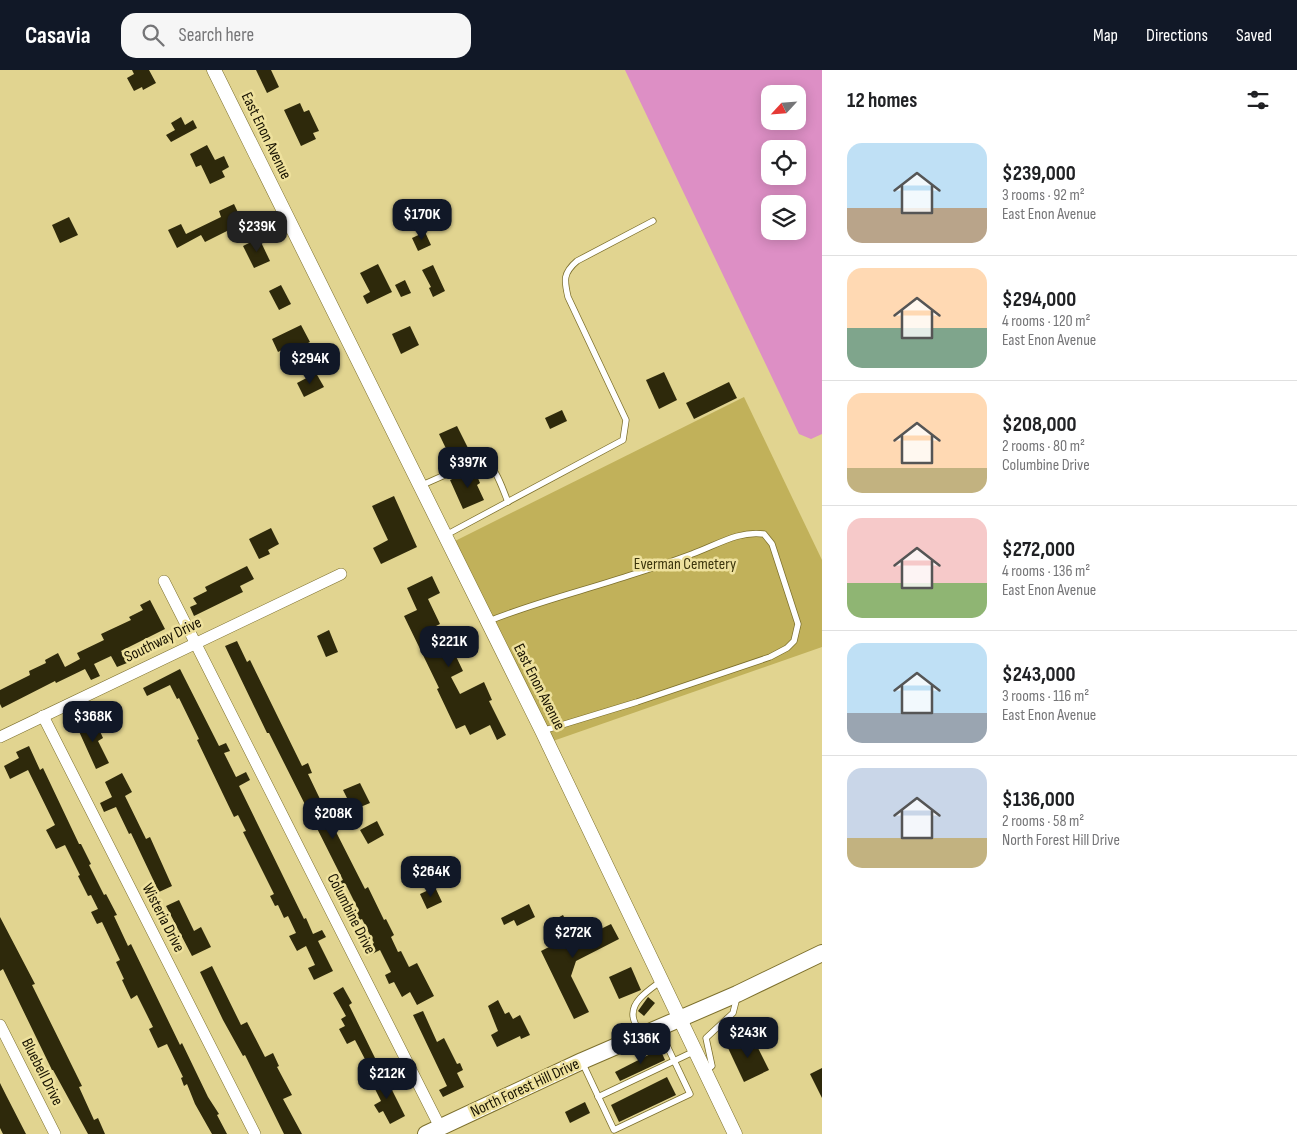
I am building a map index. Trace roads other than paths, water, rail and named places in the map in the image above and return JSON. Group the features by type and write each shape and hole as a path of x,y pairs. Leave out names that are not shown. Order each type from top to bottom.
{"main road":[{"name":"North Forest Hill Drive","path":"433,1131 582,1061 680,1020 822,954"}],"street":[{"name":"East Enon Avenue","path":"214,70 542,731 735,1134"},
{"name":"Southway Drive","path":"0,737 340,574"},
{"name":"Columbine Drive","path":"164,581 196,642 433,1131"},
{"name":"Wisteria Drive","path":"43,716 255,1134"},
{"name":"Bluebell Drive","path":"0,1026 55,1134"}],"lane":[{"path":"445,536 623,440 626,420 568,297 564,284 566,273 570,266 577,261 653,221"},
{"path":"420,486 481,459 488,462 508,502"},
{"path":"487,622 522,608 692,554 736,536 753,532 764,534 772,544 798,624 794,641 787,648 770,657 646,699 542,731"},
{"path":"642,1036 633,1019 635,1006 644,994 662,981"},
{"path":"705,1072 712,1066 706,1038 733,1013 738,994"},
{"path":"582,1061 614,1130 690,1094 659,1029"},
{"path":"598,1097 695,1051"}],"park label":[{"name":"Everman Cemetery","path":"685,564"}]}
